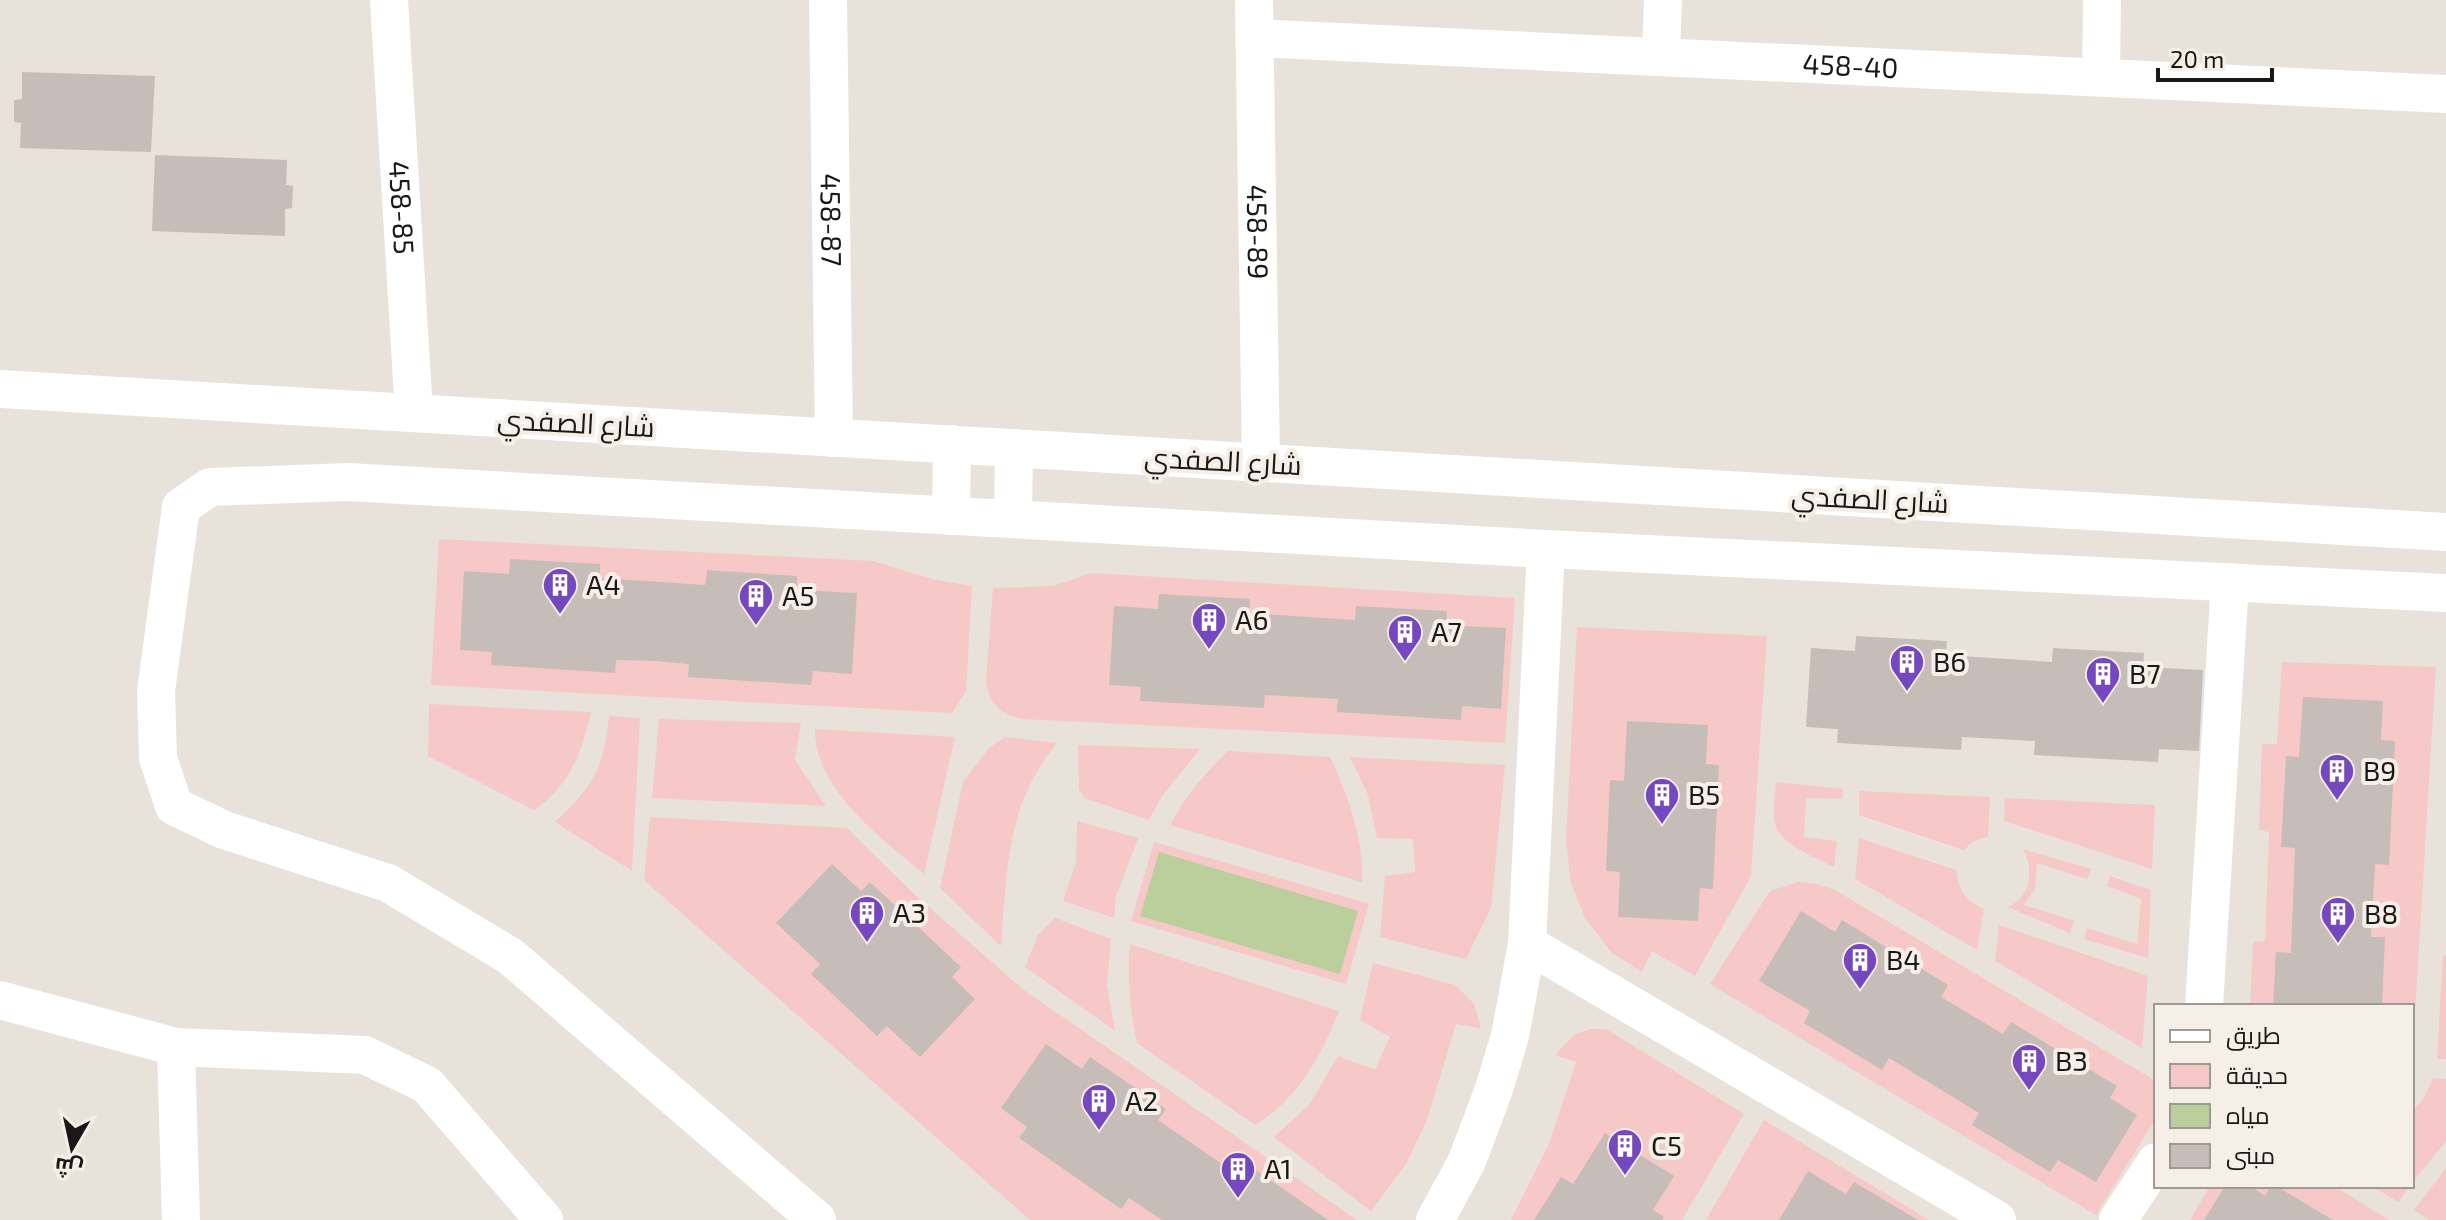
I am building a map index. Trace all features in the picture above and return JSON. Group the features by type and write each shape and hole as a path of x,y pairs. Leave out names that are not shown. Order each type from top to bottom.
{"street":[{"name":"458-85","path":"389,0 414,413"},
{"name":"458-87","path":"828,0 834,438"},
{"name":"458-89","path":"1254,0 1261,463"},
{"path":"1661,57 1663,0"},
{"path":"2101,77 2102,0"},
{"name":"458-40","path":"1255,38 2446,94"},
{"name":"شارع الصفدي","path":"0,389 2446,532"},
{"path":"951,516 952,444"},
{"path":"1013,519 1014,448"},
{"path":"817,1220 510,956 388,883 224,830 174,806 158,758 156,691 181,507 210,487 348,482 1546,549 2446,593"},
{"path":"1435,1220 1467,1161 1494,1089 1510,1036 1527,944 1546,549"},
{"path":"2204,1004 2230,582"},
{"path":"1527,944 1997,1220"},
{"path":"0,1000 176,1047 365,1055 427,1085 544,1220"},
{"path":"176,1047 181,1220"},
{"path":"2118,1220 2154,1165"}],"green space":[{"path":"439,539 873,561 935,580 972,586 966,691 952,713 431,685"},
{"path":"1092,573 1515,598 1505,743 1022,719 1002,711 993,702 986,681 993,588 1053,586"},
{"path":"1577,627 1767,636 1751,876 1695,976 1652,951 1642,972 1612,953 1585,918 1571,883 1566,841"},
{"path":"2282,662 2436,667 2414,1028 2414,1004 2250,1004 2253,942 2265,941 2269,832 2259,830 2262,744 2277,744"},
{"path":"429,704 591,712 573,767 557,790 534,810 428,756"},
{"path":"609,716 640,718 632,871 555,822 579,798 594,775 604,750"},
{"path":"659,719 801,723 795,760 826,806 652,798"},
{"path":"815,729 955,737 924,874 871,829 838,792 818,751"},
{"path":"1005,737 1057,743 1040,766 1018,814 1008,865 1001,946 940,888 963,782 989,748"},
{"path":"1078,745 1200,749 1162,796 1149,820 1085,798 1079,790"},
{"path":"1228,751 1330,757 1354,818 1362,882 1170,825 1196,786"},
{"path":"1350,757 1505,765 1491,908 1466,959 1380,937 1385,876 1415,872 1413,839 1377,838 1368,795"},
{"path":"1776,782 1843,789 1842,799 1806,798 1804,837 1837,841 1834,867 1802,851 1780,834 1774,817"},
{"path":"1859,791 1990,797 1988,836 1971,843 1964,850 1859,815"},
{"path":"2005,798 2155,805 2152,869 2004,821"},
{"path":"650,817 847,828 914,894 1025,991 1357,1220 1030,1220 644,880"},
{"path":"1077,821 1138,838 1116,897 1114,918 1063,901 1076,862"},
{"path":"1859,838 1956,870 1964,894 1984,909 1977,950 1855,879"},
{"path":"1154,842 1369,904 1346,984 1131,921"},
{"path":"2023,849 2091,869 2087,879 2037,863 2035,888 2024,905 2074,921 2070,933 2008,907 2022,896 2029,882 2029,865"},
{"path":"2110,876 2151,890 2148,958 2084,939 2087,928 2137,944 2141,899 2107,886"},
{"path":"1798,882 1835,890 2154,1080 2154,1121 2096,1215 1710,984 1770,891"},
{"path":"1055,918 1111,939 1107,985 1115,1031 1025,967 1038,935"},
{"path":"1999,925 2148,976 2142,1048 1995,961"},
{"path":"1130,944 1339,1011 1316,1060 1284,1103 1255,1125 1137,1043 1130,994"},
{"path":"2446,955 2446,1059 2437,1059 2443,956"},
{"path":"1373,963 1455,985 1474,1004 1481,1028 1456,1024 1427,1120 1406,1164 1371,1211 1274,1137 1309,1105 1338,1056 1375,1070 1390,1037 1360,1020"},
{"path":"1606,1029 1744,1114 1682,1220 1511,1220 1549,1144 1576,1062 1555,1055 1575,1034"},
{"path":"2433,1078 2446,1079 2446,1141 2414,1181 2414,1110"},
{"path":"1764,1120 1929,1220 1706,1220"},
{"path":"2446,1168 2446,1220 2429,1220 2414,1210"},
{"path":"2209,1188 2337,1188 2389,1220 2190,1220"},
{"path":"2374,1188 2409,1188 2399,1202"}],"water":[{"path":"1159,852 1358,911 1340,974 1140,916"}],"building":[{"path":"22,72 155,76 151,152 20,148 21,123 14,122 14,100 22,99"},
{"path":"155,155 287,160 286,185 293,186 292,208 285,209 285,236 152,231"},
{"path":"510,559 600,564 600,578 705,585 707,570 797,576 797,590 857,593 852,674 813,671 811,685 688,677 689,664 655,661 616,660 615,673 491,665 492,652 460,650 464,571 509,574"},
{"path":"1159,594 1250,599 1249,613 1355,620 1356,606 1447,611 1446,625 1506,628 1501,709 1462,706 1461,720 1337,712 1338,699 1265,695 1264,708 1140,701 1141,687 1109,685 1114,606 1158,609"},
{"path":"1856,636 1947,641 1946,655 2052,662 2053,648 2144,653 2143,667 2203,670 2199,751 2159,749 2158,762 2034,755 2035,741 1962,737 1961,750 1837,743 1838,729 1806,727 1811,648 1855,651"},
{"name":"B9","path":"2303,697 2383,701 2381,740 2395,741 2389,865 2375,864 2371,937 2385,937 2382,1004 2273,1004 2276,952 2291,953 2295,848 2281,847 2286,756 2299,757"},
{"name":"B5","path":"1627,721 1708,725 1706,764 1719,765 1713,889 1700,888 1698,921 1618,917 1620,872 1606,871 1610,780 1624,781"},
{"name":"A3","path":"832,864 861,891 870,882 961,967 952,977 975,999 920,1057 887,1026 877,1036 811,974 820,964 776,923"},
{"path":"1801,911 1835,932 1842,920 1948,985 1941,997 2003,1034 2011,1022 2117,1086 2110,1098 2137,1115 2096,1182 2058,1160 2050,1172 1972,1125 1979,1113 1889,1058 1882,1070 1804,1023 1810,1011 1759,981"},
{"name":"A2","path":"1046,1044 1082,1069 1090,1057 1166,1109 1158,1120 1245,1180 1253,1168 1328,1220 1162,1220 1129,1198 1121,1209 1019,1138 1027,1127 1001,1108"},
{"name":"C5","path":"1605,1133 1674,1176 1653,1210 1664,1217 1662,1220 1534,1220 1561,1177 1573,1184"},
{"path":"1808,1171 1846,1194 1854,1182 1918,1220 1779,1220"},
{"path":"2224,1188 2253,1188 2265,1196 2270,1188 2279,1188 2333,1220 2204,1220"}],"place":[{"name":"A4","path":"560,616"},
{"name":"A5","path":"756,627"},
{"name":"A6","path":"1209,651"},
{"name":"A7","path":"1405,663"},
{"name":"B6","path":"1907,693"},
{"name":"B7","path":"2103,705"},
{"name":"B9","path":"2337,802"},
{"name":"B5","path":"1662,826"},
{"name":"A3","path":"867,944"},
{"name":"B8","path":"2338,945"},
{"name":"B4","path":"1860,991"},
{"name":"B3","path":"2029,1092"},
{"name":"A2","path":"1099,1132"},
{"name":"C5","path":"1625,1177"},
{"name":"A1","path":"1238,1200"}]}
